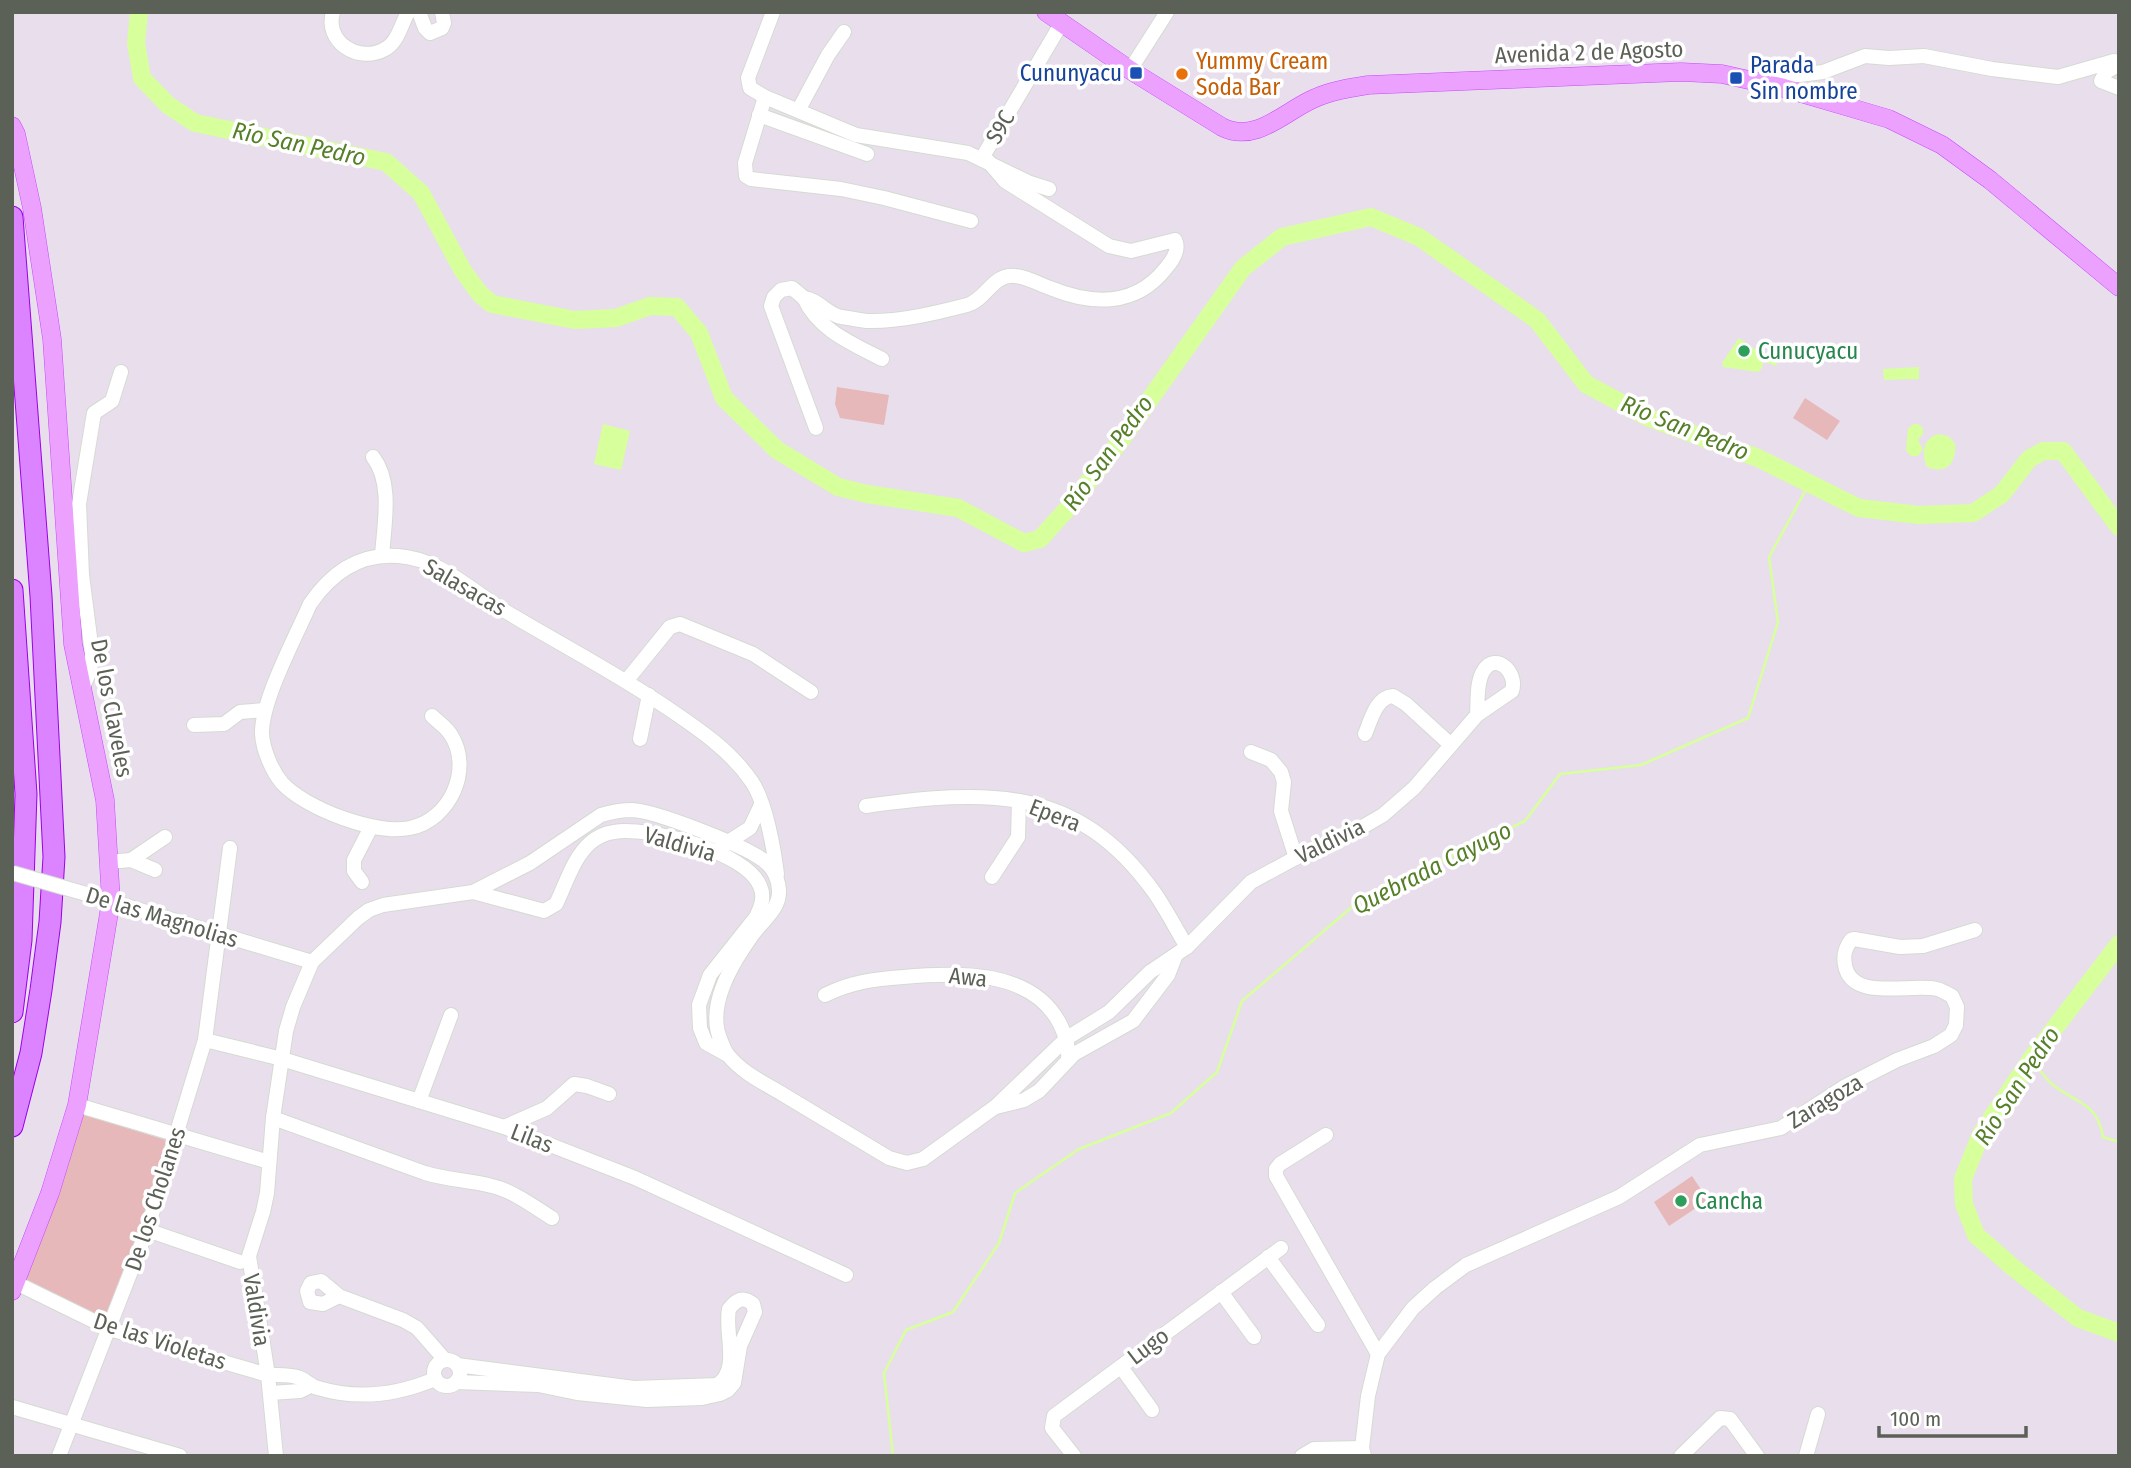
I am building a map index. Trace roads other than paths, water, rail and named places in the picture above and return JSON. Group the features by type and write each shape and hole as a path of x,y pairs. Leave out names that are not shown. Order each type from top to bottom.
{"highway":[{"path":"12,216 41,596 54,857 50,922 41,990 31,1053 12,1126"},
{"path":"12,590 26,794 21,940 12,1012"}],"main road":[{"name":"Avenida 2 de Agosto","path":"1046,12 1130,71 1222,127 1242,134 1262,127 1314,98 1368,85 1681,72 1722,74 1751,81 1889,118 1942,145 1990,180 2119,287"},
{"name":"De los Claveles","path":"12,126 32,208 52,340 72,644 105,800 111,901 77,1105 50,1193 14,1287"}],"street":[{"path":"333,12 333,31 342,46 351,51 372,53 390,45 401,30 408,12"},
{"path":"419,12 425,29 430,33 442,28 442,12"},
{"path":"773,12 748,78 750,88 765,97 856,135 968,153 1030,183 1049,189"},
{"path":"1130,71 1167,12"},
{"name":"S9C","path":"985,160 1061,23"},
{"path":"799,109 828,55 844,32"},
{"path":"1751,81 1816,74 1864,56 1924,56 1992,69 2058,77 2117,64"},
{"path":"2117,64 2106,72 2101,81 2119,88"},
{"path":"765,97 745,163 746,176 751,179 841,189 971,221"},
{"path":"759,115 867,153"},
{"path":"804,298 839,316 866,321 895,319 974,303 999,279 1014,275 1071,296 1103,301 1140,290 1163,272 1173,259 1177,250 1175,240 1131,251 1109,246 1005,181 985,160"},
{"path":"816,428 771,306 781,290 792,288 804,298 817,318 835,334 882,359"},
{"path":"82,689 90,671 92,653 82,575 79,504 94,413 112,401 121,372"},
{"path":"373,457 380,466 384,484 382,556"},
{"name":"Salasacas","path":"432,716 451,734 458,751 460,770 457,786 449,802 431,819 412,828 371,827 344,818 303,799 283,783 271,765 262,737 265,710 310,604 321,588 352,564 365,558 382,556 415,558 439,566 503,610 627,680 713,739 754,784 773,844 778,877"},
{"path":"627,680 670,627 680,625 752,654 811,692"},
{"path":"640,739 649,695"},
{"path":"1365,734 1379,702 1388,695 1406,704 1451,745"},
{"path":"194,725 224,724 240,712 265,710"},
{"name":"Valdivia","path":"472,892 544,911 551,909 556,904 575,862 589,844 602,835 615,831 657,834 715,851 756,878 761,888 761,907 720,990 716,1007 719,1038 728,1055 751,1075 890,1158 908,1163 923,1159 995,1107 1067,1038 1109,1012 1150,972 1181,952 1251,882 1352,833 1383,814 1414,788 1476,715"},
{"path":"1251,752 1271,760 1281,772 1284,782 1281,811 1296,858"},
{"name":"Epera","path":"866,806 950,795 986,796 1019,801 1063,813 1079,821 1113,846 1153,892 1181,952"},
{"path":"992,877 1018,837 1019,801"},
{"path":"715,851 750,828 761,806"},
{"path":"313,961 358,918 369,911 383,905 472,892 530,863 601,815 612,811 633,810 650,814 728,842 758,856 778,877 778,900 749,933"},
{"path":"362,882 354,871 354,860 371,827"},
{"path":"131,860 165,837"},
{"name":"De los Cholanes","path":"59,1456 147,1230 205,1040 230,848"},
{"path":"108,862 131,860 155,870"},
{"name":"De las Magnolias","path":"13,873 313,961"},
{"name":"Zaragoza","path":"1363,1452 1368,1396 1378,1354 1413,1308 1466,1265 1619,1197 1700,1145 1782,1128 1844,1087 1897,1060 1934,1046 1951,1035 1956,1025 1957,1007 1952,996 1936,989 1874,988 1850,980 1846,974 1845,948 1854,939 1900,947 1923,946 1975,930"},
{"name":"Valdivia","path":"995,1107 1024,1100 1039,1091 1068,1060 1092,1043 1133,1021 1168,975 1181,952"},
{"name":"Valdivia","path":"276,1456 268,1375 249,1256 263,1212 273,1118 293,1007 313,961"},
{"name":"Awa","path":"825,995 860,981 934,974 967,974 992,978 1019,987 1040,1000 1057,1019 1067,1038"},
{"path":"419,1101 451,1015"},
{"path":"1067,1038 1068,1060"},
{"name":"Lilas","path":"205,1040 282,1059 504,1127 635,1178 846,1275"},
{"path":"504,1127 547,1108 574,1084 609,1094"},
{"path":"77,1105 269,1162"},
{"path":"273,1118 425,1174 491,1185 509,1192 552,1218"},
{"path":"1326,1135 1280,1164 1276,1169 1276,1176 1378,1354"},
{"path":"147,1230 240,1262"},
{"name":"Lugo","path":"1074,1456 1052,1428 1052,1419 1281,1248"},
{"path":"1268,1257 1318,1325"},
{"name":"De las Violetas","path":"14,1287 110,1329 268,1375 302,1378 310,1386 351,1396 370,1396 414,1388 435,1379"},
{"path":"1221,1292 1254,1337"},
{"path":"338,1296 403,1320 417,1328 460,1371 456,1382"},
{"path":"741,1299 747,1299 753,1304 755,1312 740,1346 734,1383 720,1394 702,1398 647,1400 578,1393 538,1385 456,1382 445,1386 435,1379 434,1371 438,1363 451,1363 634,1388 717,1385 723,1381 729,1366 729,1308 741,1299"},
{"path":"1121,1367 1152,1410"},
{"path":"270,1393 300,1391 310,1386"},
{"path":"12,1407 180,1456"},
{"path":"1806,1456 1818,1414"},
{"path":"1681,1456 1720,1418 1730,1419 1757,1456"},
{"path":"1302,1456 1314,1449 1363,1452"}],"waterway":[{"name":"Río San Pedro","path":"139,12 136,43 142,78 168,105 195,123 386,162 421,193 463,271 480,294 492,304 575,320 616,318 650,306 677,307 699,333 724,398 777,450 838,487 958,508 1024,543 1040,539 1067,509 1121,440 1243,268 1282,237 1371,217 1419,237 1537,320 1586,384 1647,417 1758,458 1859,508 1919,515 1973,513 2002,494 2029,459 2043,451 2063,451 2119,527"},
{"name":"Quebrada Cayugo","path":"893,1456 884,1373 906,1330 953,1312 999,1243 1015,1193 1079,1149 1171,1113 1217,1072 1242,1001 1360,900 1525,821 1560,774 1641,765 1748,718 1778,622 1769,557 1809,484"},
{"name":"Río San Pedro","path":"2119,944 2031,1059 1981,1134 1963,1179 1964,1204 1976,1235 2078,1318 2119,1333"},
{"path":"2031,1059 2052,1084 2091,1110 2096,1116 2103,1137 2119,1142"}],"place":[{"name":"Cununyacu","path":"1136,73"},
{"name":"Yummy Cream Soda Bar","path":"1182,74"},
{"name":"Parada Sin nombre","path":"1736,78"},
{"name":"Cunucyacu","path":"1744,351"},
{"name":"Cancha","path":"1681,1201"}]}
